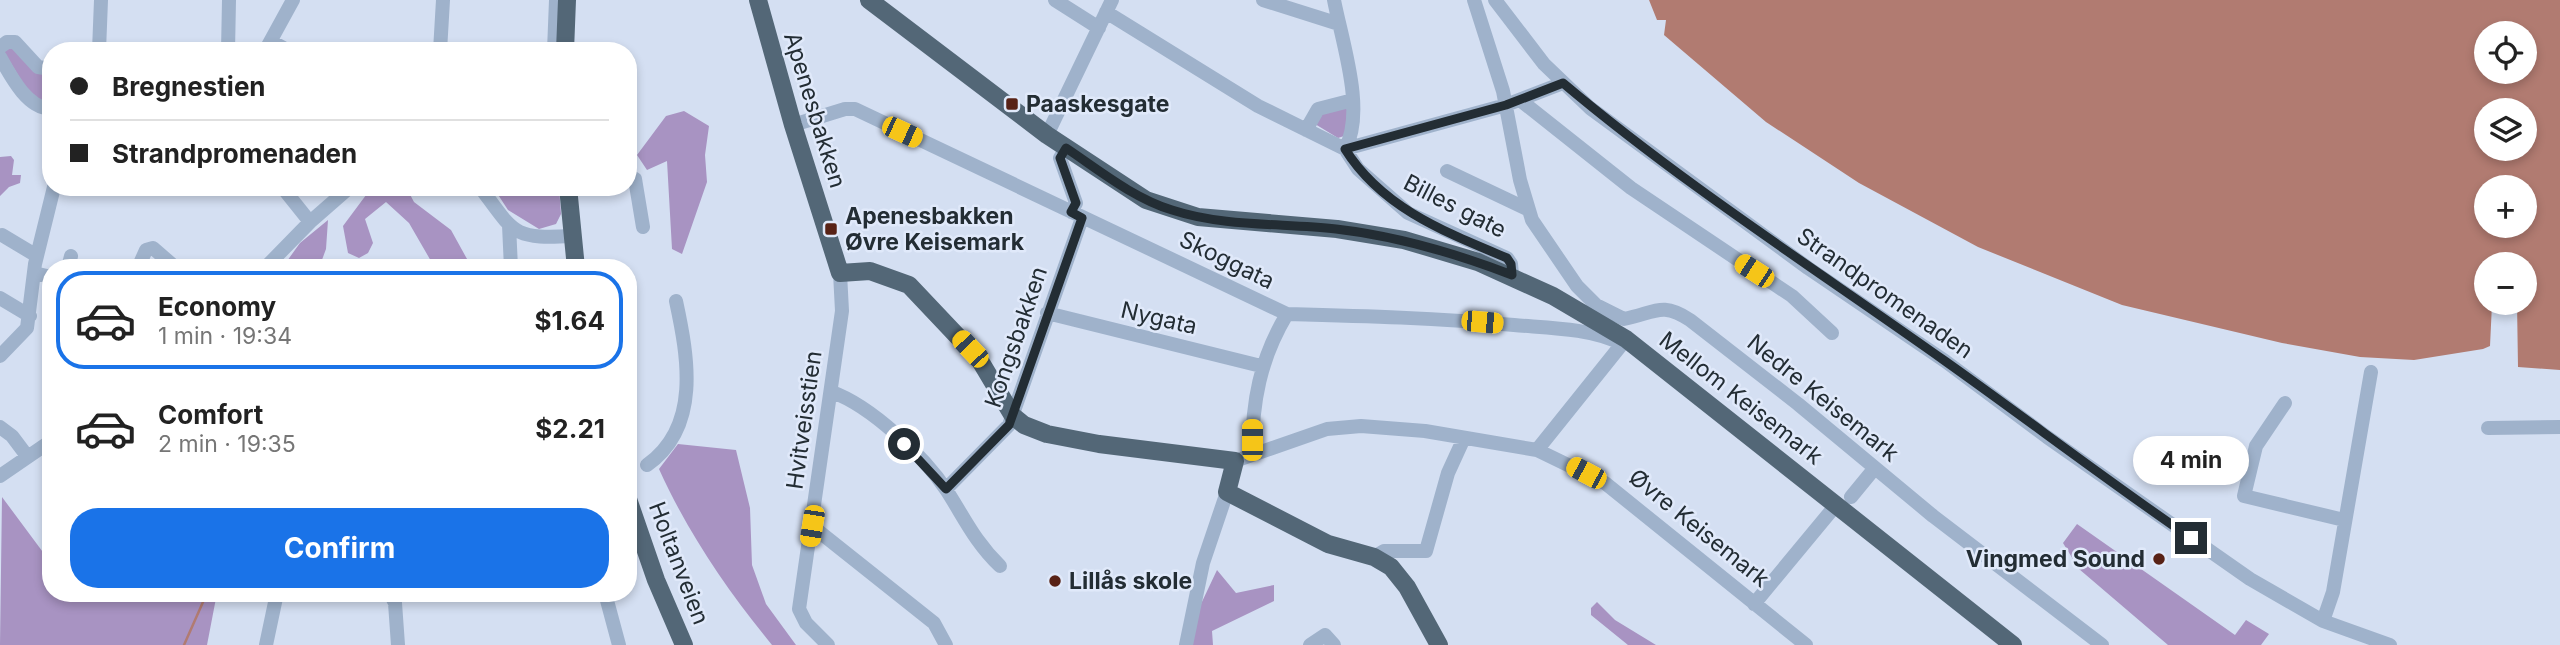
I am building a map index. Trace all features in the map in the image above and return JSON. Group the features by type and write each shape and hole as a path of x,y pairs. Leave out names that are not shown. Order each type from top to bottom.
{"main road":[{"path":"565,42 566,0"},
{"name":"Apenesbakken","path":"758,0 793,125 841,273"},
{"path":"873,1 1047,135 1146,200 1171,210 1227,221 1337,229 1404,240 1512,275 1624,341"},
{"path":"572,196 575,259"},
{"path":"841,273 870,271 909,285 979,359 1013,416"},
{"name":"Mellom Keisemark","path":"1624,341 1843,501 2013,645"},
{"name":"Øvre Keisemark","path":"1013,416 1024,425 1074,440 1243,458"},
{"path":"1243,458 1227,492 1328,544 1374,557 1391,567 1403,580 1438,645"},
{"name":"Holtanveien","path":"637,525 656,580 684,645"}],"street":[{"path":"99,42 101,0"},
{"path":"228,42 229,0"},
{"path":"270,42 293,0"},
{"path":"441,42 443,0"},
{"path":"554,42 556,0"},
{"path":"1055,0 1099,27"},
{"path":"1263,0 1339,24"},
{"path":"1334,0 1353,100 1353,130 1345,149"},
{"name":"Nedre Keisemark","path":"1475,0 1506,105 1520,180 1532,220 1577,286 1596,305 1625,319 1660,308 1672,309 1798,404 1874,469 2102,645"},
{"name":"Strandpromenaden","path":"1495,0 1531,49 1563,83 1590,108 1695,188 1945,361 2047,437 2228,564 2323,621 2390,645"},
{"path":"1047,135 1109,6"},
{"name":"Billes gate","path":"1109,6 1258,106 1345,149 1358,169 1387,198 1408,213 1507,258 1511,264 1512,275"},
{"path":"0,47 7,42 15,42 37,67 42,68"},
{"path":"0,57 32,103 42,108"},
{"path":"1345,149 1408,134 1506,105 1563,83"},
{"path":"1306,130 1318,108 1353,100"},
{"path":"1521,100 1631,188 1791,296 1832,333"},
{"name":"Skoggata","path":"793,125 845,108 855,109 1287,314"},
{"path":"1066,148 1060,158 1076,203 1077,215"},
{"path":"1447,171 1529,210"},
{"path":"637,191 643,226"},
{"path":"0,356 27,328 37,256 52,196"},
{"path":"289,196 310,222"},
{"path":"274,259 340,196"},
{"path":"487,196 509,225 524,236 572,236"},
{"name":"Kongsbakken","path":"946,489 1004,432 1013,416 1077,215"},
{"path":"509,225 511,259"},
{"path":"2,235 37,256"},
{"path":"142,259 146,250 153,248 166,259"},
{"path":"34,273 42,275"},
{"name":"Hvitveisstien","path":"828,645 806,622 799,609 832,392 843,294 841,273"},
{"path":"0,298 30,316"},
{"path":"647,465 657,458 677,430 683,414 688,357 676,301"},
{"name":"Nygata","path":"1046,313 1261,366"},
{"path":"1243,458 1261,366 1287,314"},
{"name":"Mellom Keisemark","path":"1287,314 1409,316 1546,328 1624,341"},
{"path":"1537,450 1624,341"},
{"path":"2323,621 2333,592 2371,372"},
{"path":"832,392 847,398 920,458 946,489 979,546 1000,566"},
{"path":"2285,403 2253,452 2244,496 2253,501 2344,520"},
{"path":"0,427 12,436 27,456"},
{"name":"Øvre Keisemark","path":"1243,458 1319,431 1342,427 1387,427 1537,450 1605,483 1806,645"},
{"path":"2488,428 2560,427"},
{"path":"1374,557 1384,551 1426,551 1444,482 1464,438"},
{"path":"0,476 42,447"},
{"path":"1754,604 1874,469"},
{"path":"1186,645 1203,563 1227,492"},
{"path":"812,526 934,623 946,645"},
{"path":"266,645 274,602"},
{"path":"394,602 398,645"},
{"path":"607,602 619,645"},
{"path":"1310,645 1325,635 1334,645"}],"shaded area":[{"path":"1649,0 2560,0 2560,370 2518,367 2517,315 2537,315 2537,252 2474,252 2474,315 2491,315 2490,346 2414,360 2360,357 2282,343 2122,305 1978,247 1859,183 1766,122 1664,35 1666,20 1657,20"},
{"path":"9,45 42,66 42,100 31,97 3,50"},
{"path":"1346,108 1349,113 1344,136 1338,138 1315,124 1318,113"},
{"path":"684,111 709,126 705,155 707,182 682,254 672,249 667,161 647,170 637,155 666,116"},
{"path":"11,156 14,160 12,175 21,175 20,183 9,187 0,196 0,157"},
{"path":"365,196 411,196 414,202 451,230 467,259 430,259 409,223 386,202 365,219 373,243 368,253 359,258 348,253 343,226"},
{"path":"499,196 560,196 561,214 556,224 539,229 508,210"},
{"path":"328,220 326,249 322,259 288,259 300,243"},
{"path":"678,444 736,450 750,508 752,565 766,604 796,645 772,645 724,582 696,538 659,469"},
{"path":"2,497 42,551 42,602 215,602 207,645 0,645"},
{"path":"2077,524 2235,635 2246,620 2269,634 2261,645 2168,645 2079,569 2063,543"},
{"path":"1217,570 1236,593 1274,585 1274,601 1212,631 1213,645 1192,645 1200,606"},
{"path":"1597,602 1615,620 1656,645 1628,645 1591,615 1591,608"}],"waterway":[{"path":"184,645 203,602"}],"place":[{"name":"Paaskesgate","path":"1012,104"},
{"name":"Apenesbakken Øvre Keisemark","path":"831,229"},
{"name":"Vingmed Sound","path":"2159,559"},
{"name":"Lillås skole","path":"1055,581"}],"route":[{"path":"904,444 920,458 946,489 982,456 1009,425 1046,313 1082,218 1071,212 1076,203 1060,158 1066,148 1146,200 1171,210 1227,221 1337,229 1404,240 1442,250 1512,275 1511,264 1507,258 1408,213 1387,198 1358,169 1345,149 1364,146 1506,105 1563,83 1590,108 1695,188 1945,361 2047,437 2191,538"}]}
